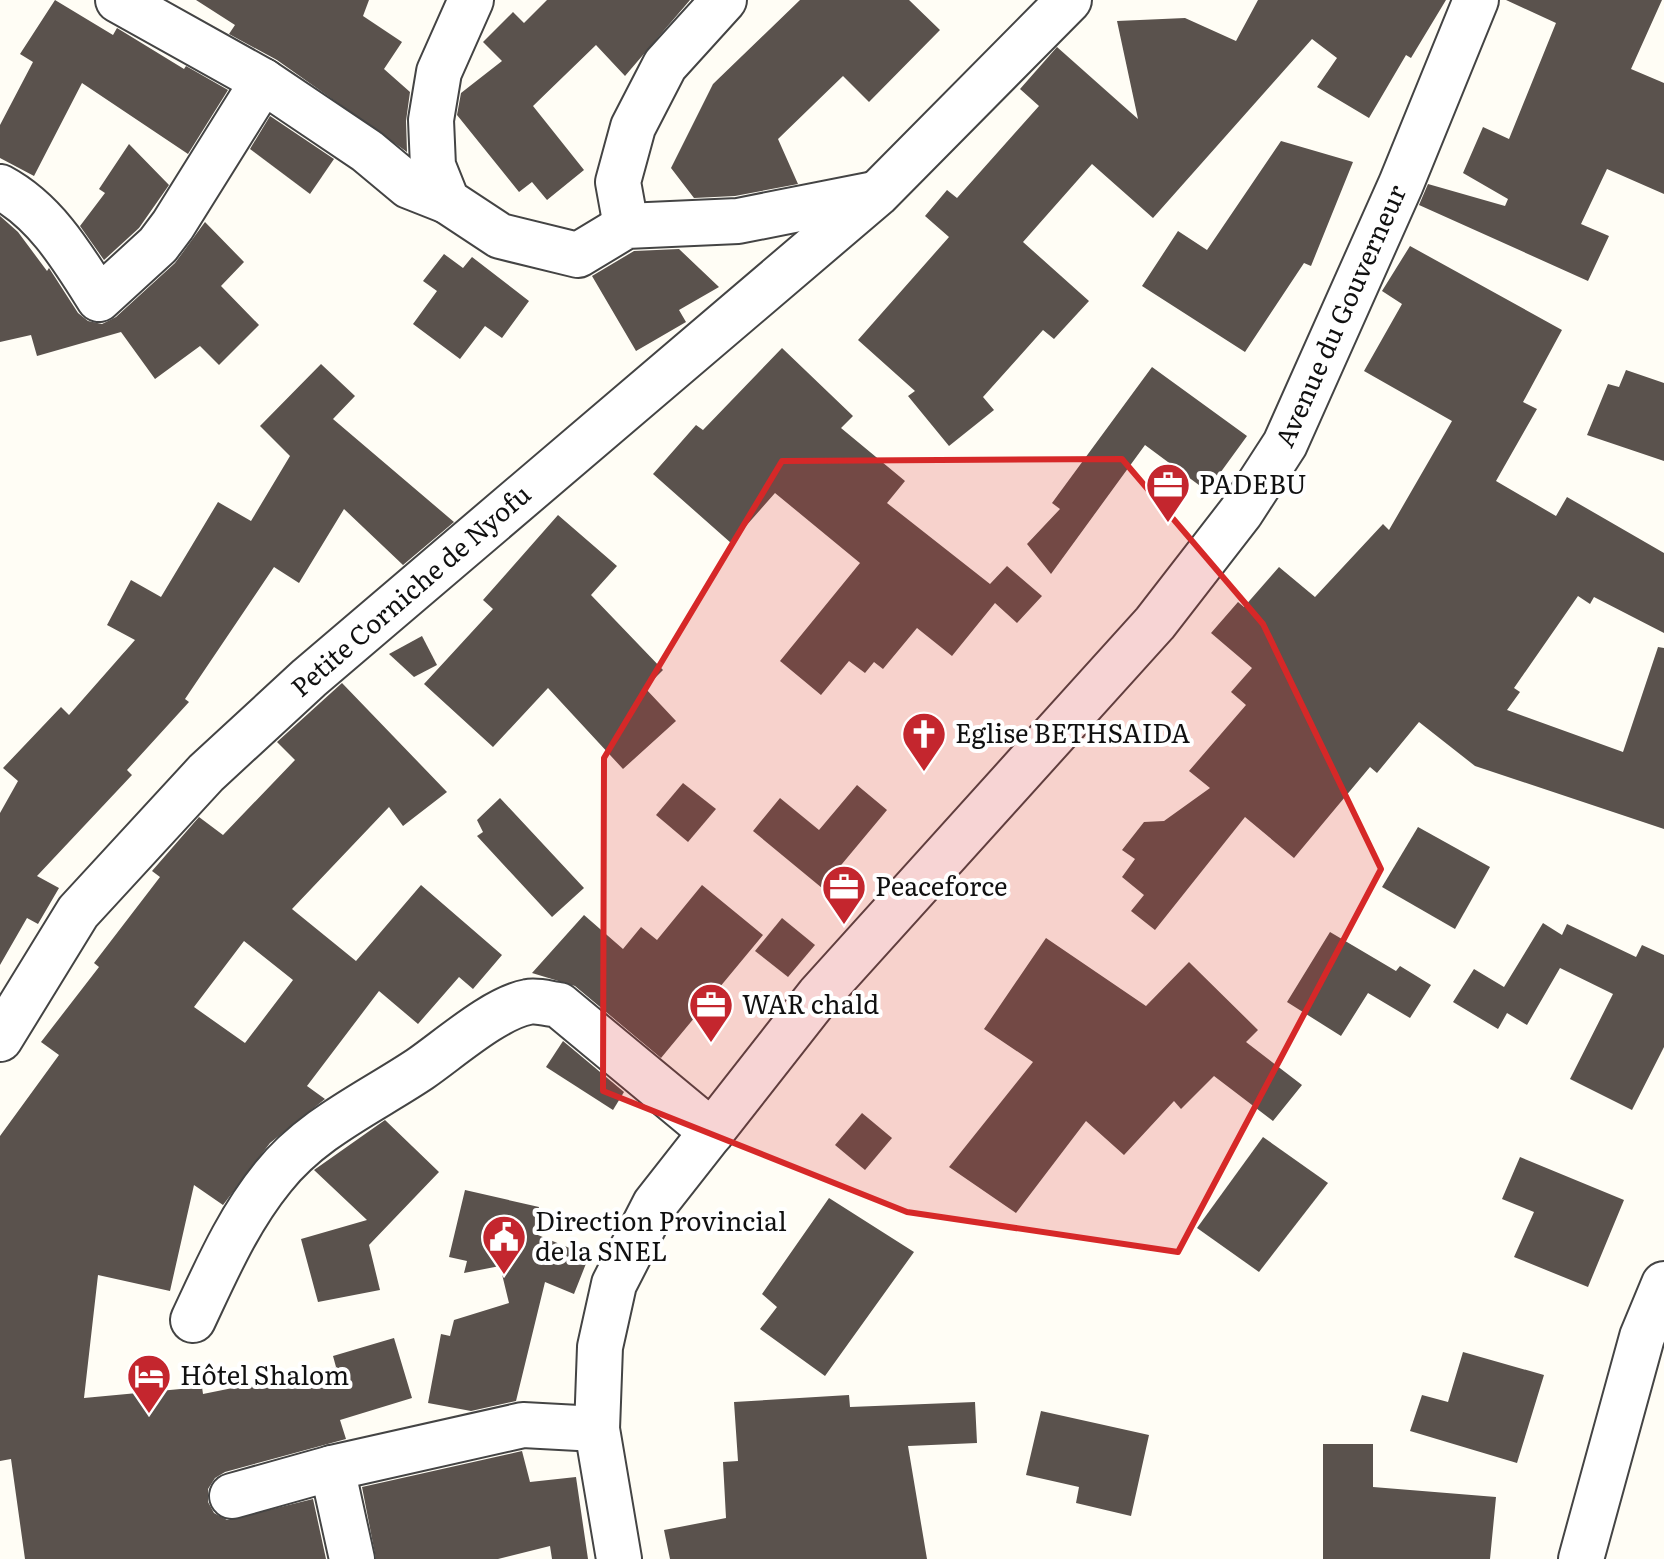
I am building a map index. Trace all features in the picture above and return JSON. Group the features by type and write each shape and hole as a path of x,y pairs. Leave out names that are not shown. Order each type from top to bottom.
{"street":[{"path":"118,0 263,81 367,151 409,186 447,201 500,236 578,255 626,226 738,221 877,194"},
{"path":"447,201 433,166 431,120 439,72 471,0"},
{"path":"626,226 618,182 633,127 665,65 724,0"},
{"name":"Petite Corniche de Nyofu","path":"0,1039 78,912 206,773 321,667 877,194 1069,0"},
{"name":"Avenue du Gouverneur","path":"619,1559 597,1429 600,1347 614,1284 655,1204 819,995 1155,623 1241,512 1285,444 1401,184 1476,0"},
{"path":"0,187 20,198 65,245 99,299 158,245 263,81"},
{"path":"193,1320 241,1219 275,1174 305,1145 349,1110 503,1013 530,1002 559,1005 712,1132"},
{"path":"1581,1559 1591,1510 1642,1337 1664,1284"},
{"path":"232,1496 332,1468 523,1425 597,1429"},
{"path":"332,1468 347,1549 352,1559"}],"highlighted area":[{"path":"1122,459 1263,624 1381,869 1178,1252 907,1212 603,1091 604,758 782,461"}],"building":[{"path":"55,0 113,35 117,28 184,69 186,66 228,90 188,154 82,83 34,176 0,158 0,125 33,62 20,54"},
{"path":"196,0 369,0 363,16 402,42 384,69 410,92 406,121 407,152 277,60 229,34 235,25"},
{"path":"547,0 690,0 625,76 596,45 533,106 584,170 547,200 532,182 519,192 457,115 461,93 502,61 483,42 513,12 524,23"},
{"path":"800,0 909,0 940,30 869,102 843,76 778,139 798,184 735,196 694,198 671,168 713,84"},
{"path":"1258,0 1446,0 1411,58 1406,55 1369,118 1317,87 1337,58 1312,39 1153,218 1092,164 1023,242 1089,301 1054,339 1043,330 983,397 994,410 949,446 908,396 915,391 858,340 949,237 925,216 947,190 957,198 1039,106 1020,89 1057,47 1138,119 1117,21 1185,18 1236,41"},
{"path":"1506,0 1662,0 1631,69 1664,83 1664,194 1607,169 1581,224 1609,236 1588,281 1419,205 1428,184 1505,206 1508,199 1463,173 1483,127 1509,139 1556,23"},
{"path":"270,116 334,159 310,194 250,149"},
{"path":"1281,141 1353,162 1311,266 1304,263 1245,352 1142,286 1178,231 1207,250"},
{"path":"129,144 169,185 139,228 104,260 80,226 105,193 99,189"},
{"path":"0,216 18,232 47,271 49,268 78,313 88,321 102,324 116,317 175,263 205,222 244,262 221,286 259,325 219,365 200,346 155,379 121,332 37,356 31,335 0,342"},
{"path":"1410,246 1562,330 1523,402 1537,409 1496,481 1556,516 1567,497 1664,553 1664,633 1594,597 1590,604 1578,596 1514,688 1520,692 1507,710 1623,752 1658,647 1664,648 1664,829 1475,766 1419,722 1377,773 1370,767 1294,858 1245,817 1155,930 1131,911 1144,895 1122,877 1135,859 1122,850 1144,822 1164,821 1210,788 1189,771 1246,705 1231,692 1252,668 1211,633 1238,602 1244,607 1279,567 1315,597 1383,524 1389,530 1452,421 1364,371 1402,304 1382,291"},
{"path":"679,249 719,287 679,310 686,322 636,351 592,276 634,251"},
{"path":"444,254 463,268 472,257 529,301 502,338 485,326 460,359 413,324 437,291 423,281"},
{"path":"782,348 853,416 841,428 905,481 887,503 990,584 1007,566 1042,596 1017,623 995,603 952,656 917,628 883,669 874,662 865,673 849,661 821,695 780,661 860,563 775,493 731,543 653,474 696,425 703,430"},
{"path":"321,364 355,396 333,419 454,522 403,565 344,509 299,583 274,567 185,699 189,702 127,770 132,775 37,876 59,888 38,924 27,918 0,965 0,813 18,781 3,768 61,707 69,715 135,640 107,625 131,580 161,597 218,502 251,521 290,456 260,426"},
{"path":"1152,367 1247,436 1207,491 1145,445 1051,574 1027,544 1060,509 1052,503"},
{"path":"1626,370 1664,383 1664,461 1587,435 1608,384 1619,387"},
{"path":"558,515 617,566 591,595 663,670 645,688 676,721 623,769 548,688 493,747 424,684 493,609 483,600"},
{"path":"422,636 437,665 414,677 389,654"},
{"path":"342,683 447,792 403,826 389,807 292,909 356,961 421,885 502,955 473,989 459,977 418,1024 379,991 307,1086 325,1099 270,1143 223,1205 194,1185 170,1291 98,1275 84,1398 202,1387 203,1394 336,1367 333,1356 394,1338 412,1398 340,1420 346,1439 225,1472 215,1478 208,1489 208,1502 214,1513 227,1520 313,1499 326,1559 25,1559 11,1459 0,1461 0,1136 59,1055 41,1042 99,967 94,963 160,877 152,871 199,817 223,835 295,760 277,742","holes":["244,941 293,980 245,1043 194,1007"]},
{"path":"683,783 716,809 688,842 656,815"},
{"path":"857,785 887,810 822,888 753,831 780,798 819,830"},
{"path":"500,798 584,888 552,917 477,836 483,832 477,820"},
{"path":"1418,827 1490,867 1455,929 1382,887"},
{"path":"702,885 763,935 661,1058 575,986 532,973 584,915 623,949 641,927 657,940"},
{"path":"782,918 815,945 788,977 755,951"},
{"path":"1543,923 1562,935 1567,924 1636,957 1642,945 1664,955 1664,1047 1632,1110 1570,1079 1613,994 1560,968 1527,1025 1507,1013 1498,1029 1453,1002 1474,969 1504,987"},
{"path":"1330,932 1396,971 1400,966 1431,985 1410,1018 1368,993 1341,1036 1287,1002"},
{"path":"1046,938 1146,1006 1189,962 1258,1030 1246,1042 1302,1085 1273,1121 1214,1076 1181,1109 1174,1101 1124,1155 1086,1121 1016,1213 949,1167 1033,1062 984,1029"},
{"path":"563,1041 624,1092 613,1110 546,1067"},
{"path":"862,1113 892,1138 865,1170 835,1145"},
{"path":"385,1120 439,1172 369,1245 380,1290 318,1302 301,1239 367,1220 314,1170"},
{"path":"1263,1137 1328,1183 1259,1272 1197,1228"},
{"path":"1520,1157 1624,1200 1588,1287 1514,1257 1534,1212 1502,1199"},
{"path":"465,1190 539,1207 533,1233 589,1256 574,1294 545,1282 516,1401 471,1411 428,1403 441,1334 450,1336 454,1320 509,1303 500,1266 464,1273 467,1261 449,1257"},
{"path":"829,1198 914,1252 825,1376 760,1329 777,1307 762,1294"},
{"path":"1463,1352 1544,1375 1517,1463 1410,1431 1422,1395 1448,1402"},
{"path":"849,1395 850,1407 975,1402 977,1443 908,1446 927,1559 670,1559 664,1530 726,1518 723,1462 738,1461 734,1402"},
{"path":"1041,1411 1149,1435 1131,1516 1076,1503 1079,1487 1026,1475"},
{"path":"1323,1444 1373,1444 1373,1487 1496,1497 1490,1559 1323,1559"},
{"path":"522,1451 530,1482 576,1477 588,1559 552,1559 550,1546 498,1559 376,1559 362,1487"}],"place":[{"name":"PADEBU","path":"1168,524"},
{"name":"Eglise BETHSAIDA","path":"924,773"},
{"name":"Peaceforce","path":"844,926"},
{"name":"WAR chald","path":"711,1044"},
{"name":"Direction Provincial de la SNEL","path":"504,1276"},
{"name":"Hôtel Shalom","path":"149,1415"}]}
